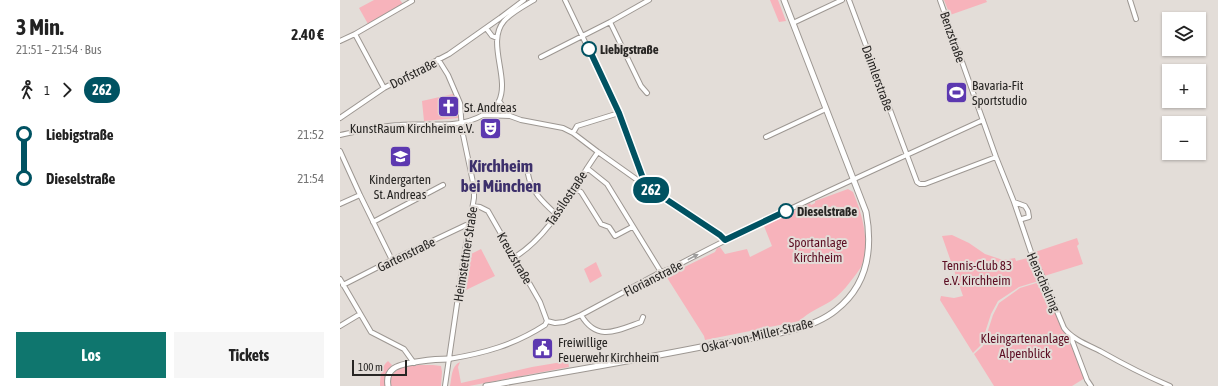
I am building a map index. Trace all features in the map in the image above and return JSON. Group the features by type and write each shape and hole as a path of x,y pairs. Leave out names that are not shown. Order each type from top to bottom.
{"main road":[{"name":"Oskar-von-Miller-Straße","path":"486,386 776,333 808,325 827,316 842,305 854,291 862,276 868,256 870,239 866,212 784,0"},
{"path":"388,386 388,376 391,370 397,366 449,359"}],"street":[{"name":"Dorfstraße","path":"340,118 384,88 449,54 486,28 502,20 524,0"},
{"path":"340,135 399,125 462,122 482,115 495,106 499,101 501,81 497,38 502,20 534,0"},
{"path":"565,0 619,113 644,181 643,184"},
{"path":"541,57 610,22 649,0"},
{"path":"793,23 842,0"},
{"name":"Daimlerstraße","path":"849,0 907,155"},
{"name":"Benzstraße","path":"940,0 983,120"},
{"path":"1130,0 1136,18"},
{"path":"340,41 412,1"},
{"path":"610,22 641,86 647,93"},
{"path":"486,28 492,36 497,38"},
{"path":"355,34 384,88"},
{"name":"Heimstettner Straße","path":"438,59 448,75 460,103 464,143 474,187 474,206 465,248 445,386"},
{"path":"499,101 510,116"},
{"path":"766,137 826,109"},
{"path":"572,133 577,126 619,113"},
{"path":"482,115 510,116 521,120 563,128 643,184 720,235 725,240"},
{"path":"854,179 983,120"},
{"name":"Henschelring","path":"983,120 1032,255 1044,278 1063,325 1070,334 1079,340 1150,378 1170,386"},
{"path":"340,151 392,260"},
{"name":"Tassilostraße","path":"515,257 525,251 557,216 598,152"},
{"path":"907,155 917,182 920,184 925,184 996,157"},
{"path":"587,168 607,184 661,272"},
{"path":"528,174 532,186 541,201 557,216"},
{"name":"Florianstraße","path":"547,321 555,323 564,322 581,315 725,240 854,179"},
{"path":"373,222 444,185"},
{"path":"574,188 581,192 601,224 609,227 615,236 632,227"},
{"path":"340,204 360,195"},
{"name":"Henschelring","path":"1014,202 1025,206 1028,212 1029,216 1020,219"},
{"name":"Kreuzstraße","path":"474,206 488,211 540,302 547,321"},
{"name":"Gartenstraße","path":"343,285 466,225 470,225"},
{"path":"340,279 372,333 399,345 404,349 414,363"},
{"path":"340,326 360,314"},
{"path":"581,315 594,330 606,332 616,331 641,322 643,317"},
{"path":"449,359 488,352 504,346 536,330 547,321"},
{"path":"1070,334 1087,380 1091,386"},
{"path":"407,364 408,355"}],"green space":[{"path":"374,0 400,0 403,4 368,24 359,8"},
{"path":"770,0 778,0 786,21 779,22"},
{"path":"944,0 986,0 987,2 950,15"},
{"path":"453,94 458,106 458,118 424,121 422,101"},
{"name":"Sportanlage Kirchheim","path":"848,189 853,192 862,219 865,249 861,267 844,290 831,301 810,313 800,321 705,340 704,336 666,276 715,252 717,248 720,247 725,254 747,249 750,257 772,246 764,226 810,203 811,205 815,203 815,201"},
{"name":"Tennis-Club 83 e.V. Kirchheim","path":"952,235 969,243 985,254 1003,260 1015,258 1016,261 1031,257 1033,255 1032,253 1077,238 1079,244 1077,246 1083,264 1041,277 1042,280 1019,287 998,301 991,314 981,345 973,353 940,300 941,296 954,298 963,296 942,236"},
{"path":"481,249 495,276 466,290 469,255"},
{"path":"596,262 602,276 590,283 584,269"},
{"name":"Kleingartenanlage Alpenblick","path":"1043,281 1058,320 1065,333 1068,334 1085,378 1072,386 994,386 974,354 983,346 993,315 999,303 1020,288"},
{"path":"388,361 392,365 386,375 386,386 380,386 382,369"},
{"path":"568,361 569,367 469,386 450,386 453,369 460,362 458,367 461,383 532,367"},
{"path":"420,365 441,366 441,386 391,386 391,378 399,369"}],"bus line":[{"name":"262","path":"589,49 619,113 644,181 643,184 720,235 725,240 786,211"}],"place":[{"name":"Liebigstraße","path":"589,49"},
{"name":"Bavaria-Fit Sportstudio","path":"956,92"},
{"name":"St. Andreas","path":"449,107"},
{"name":"KunstRaum Kirchheim e.V.","path":"490,128"},
{"name":"Kindergarten St. Andreas","path":"400,157"},
{"name":"Dieselstraße","path":"786,211"},
{"name":"Freiwillige Feuerwehr Kirchheim","path":"543,349"}],"district":[{"name":"Kirchheim bei München","path":"501,176"}]}
